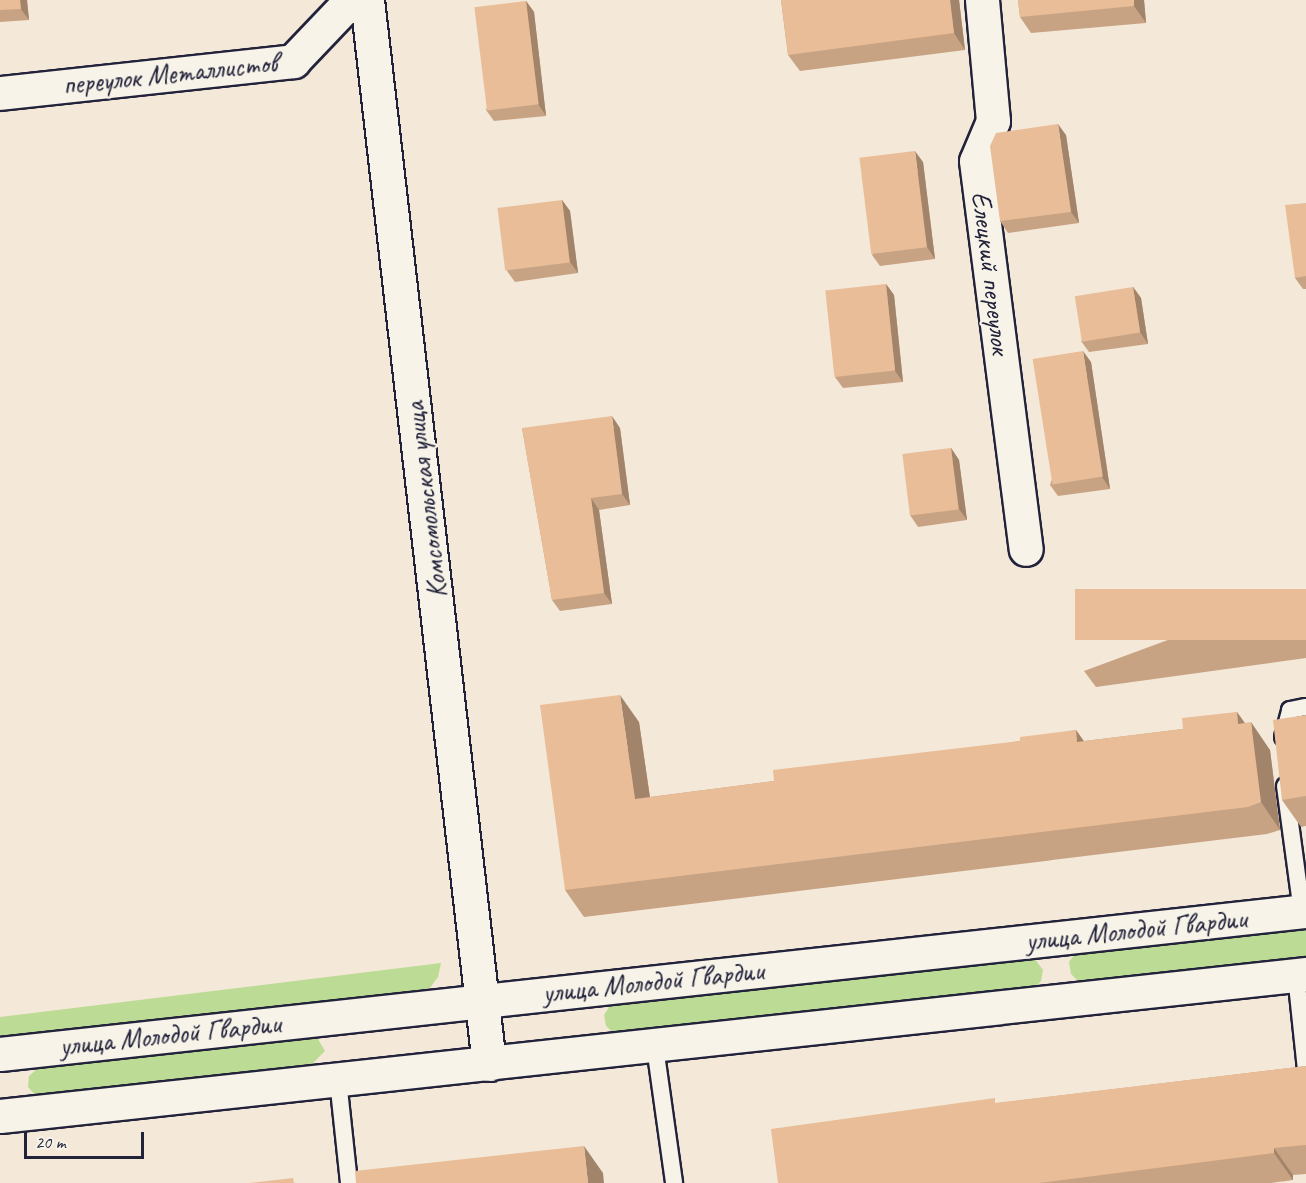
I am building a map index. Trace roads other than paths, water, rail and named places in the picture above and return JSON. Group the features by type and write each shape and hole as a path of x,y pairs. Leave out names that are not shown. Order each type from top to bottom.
{"street":[{"name":"переулок Металлистов","path":"0,93 293,61 351,0"},
{"name":"Комсомольская улица","path":"367,0 484,1000 489,1064"},
{"name":"Елецкий переулок","path":"982,0 993,121 976,161 1026,549"},
{"name":"улица Молодой Гвардии","path":"0,1054 1304,911"},
{"path":"0,1116 655,1047 1301,975"}],"lane":[{"path":"1280,750 1290,710 1306,707"},
{"path":"1283,772 1304,911"},
{"path":"1301,975 1306,1070"},
{"path":"655,1047 674,1183"},
{"path":"338,1080 349,1183"}]}
